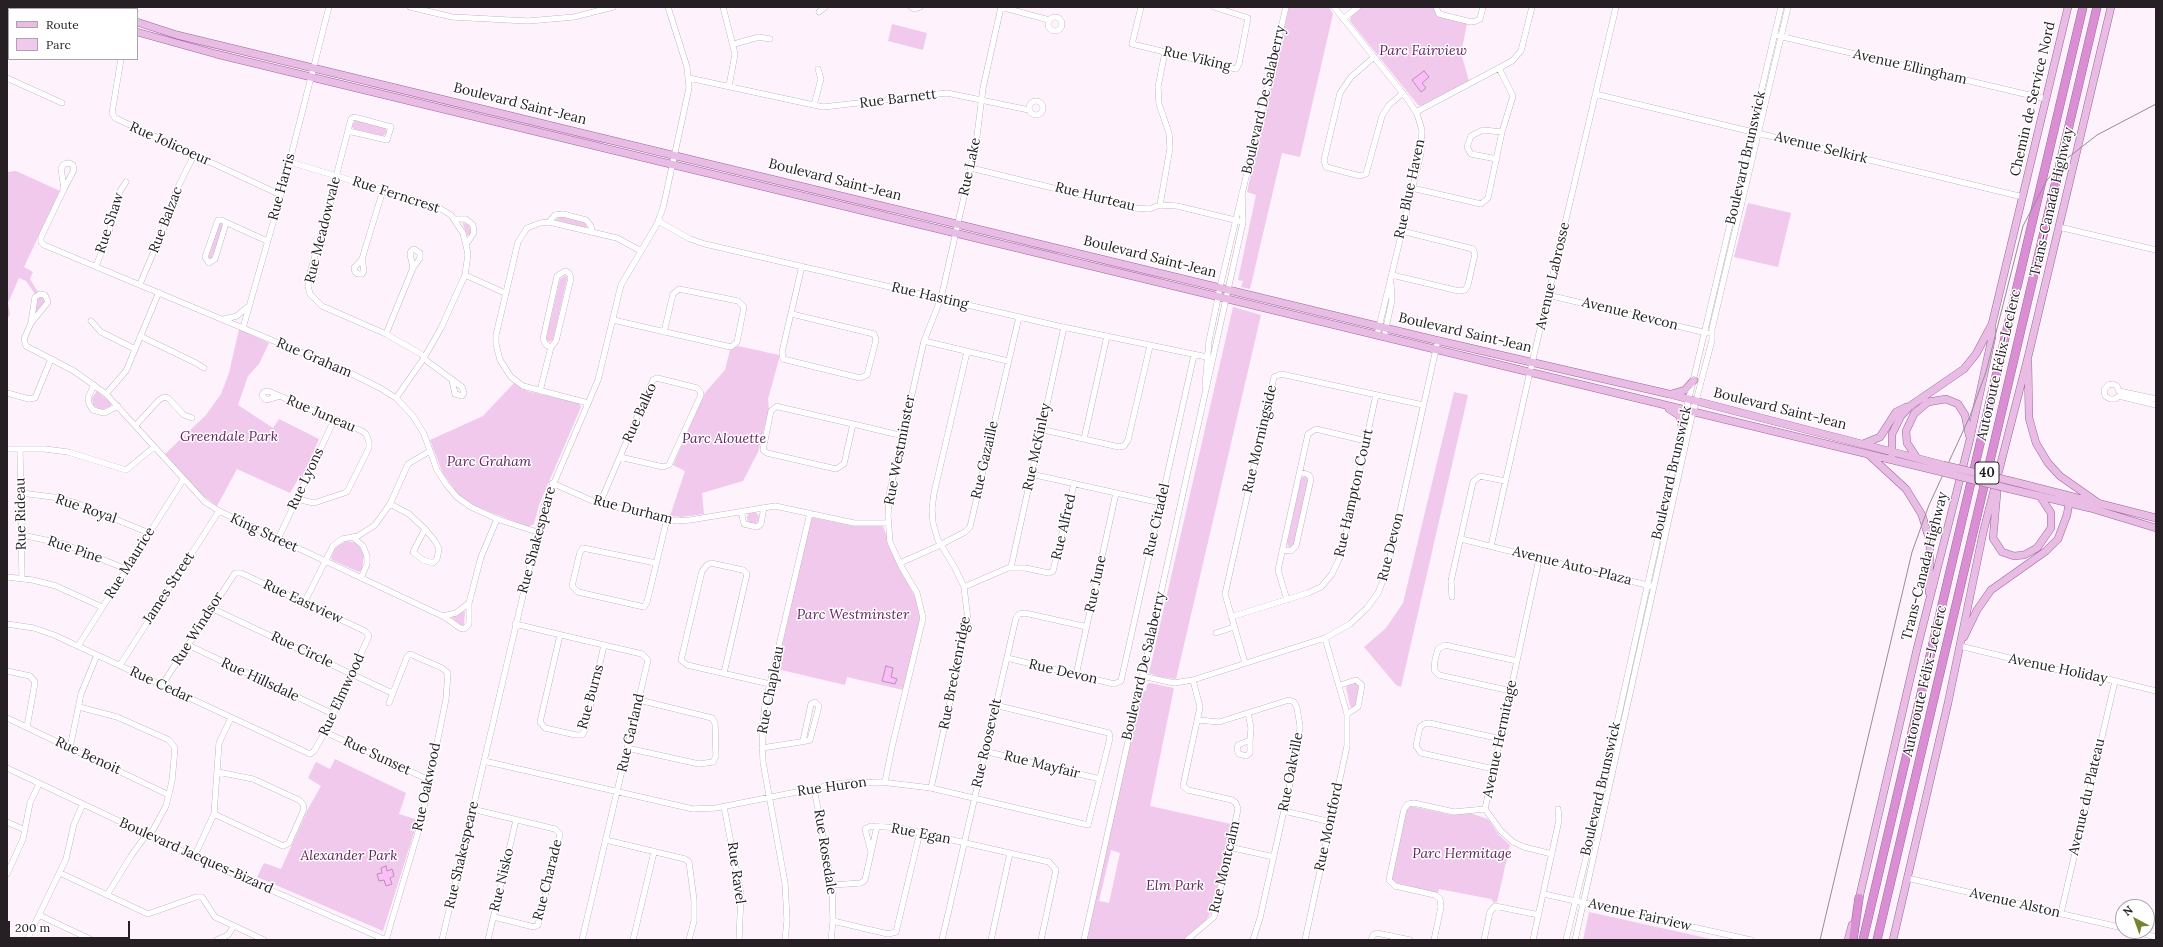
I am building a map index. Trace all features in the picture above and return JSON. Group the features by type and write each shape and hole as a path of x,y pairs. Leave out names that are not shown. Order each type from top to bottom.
{"highway":[{"name":"Autoroute Félix-Leclerc","path":"1863,940 2083,7"},
{"name":"Autoroute Félix-Leclerc","path":"1877,940 2097,7"},
{"path":"1853,940 1859,898"}],"main road":[{"path":"71,7 75,8"},
{"name":"Chemin de Service Nord","path":"2023,198 2068,7"},
{"name":"Trans-Canada Highway","path":"1893,940 1960,646 1983,533 2028,357 2111,7"},
{"name":"Boulevard Saint-Jean","path":"138,22 177,34 1383,327 1669,394 1863,444 1892,456 2014,486 2066,495 2155,517"},
{"name":"Boulevard Saint-Jean","path":"138,32 180,45 1611,392 1869,454 1918,458 1943,468"},
{"name":"Trans-Canada Highway","path":"1848,940 1928,603 1970,439 1992,337 1992,324 2023,198"},
{"path":"1061,258 1064,254 1080,253"},
{"path":"1863,444 1880,437 1896,412 1910,406 1964,369 1976,354 1992,324"},
{"path":"2028,357 2029,418 2036,443 2048,463 2060,476 2097,502"},
{"path":"1669,394 1685,390 1694,380"},
{"path":"1611,392 1615,388 1636,386"},
{"path":"1918,458 1907,443 1906,427 1918,410 1932,400 1946,399 1958,404 1965,415 1970,439"},
{"path":"1653,402 1677,413 1681,418 1682,427"},
{"path":"1892,456 1894,430 1901,416 1910,406"},
{"path":"1869,454 1906,489 1925,522 1930,549 1928,603"},
{"path":"1998,477 1993,535 1997,546 2008,555 2020,556 2030,552 2040,545 2047,536 2052,525 2052,516 2049,508 2040,496"},
{"name":"Boulevard Saint-Jean","path":"2014,486 2040,496 2156,528"},
{"path":"1960,646 1974,615 1988,594 2046,551 2058,539 2065,525 2069,503 2066,495"}],"street":[{"name":"Rue Harris","path":"242,328 290,162 329,7"},
{"path":"410,7 452,17 528,21 574,17 613,7"},
{"name":"Rue Shakespeare","path":"442,940 544,506 552,483 599,377 622,285 658,221 673,164 688,99 689,78 668,7"},
{"path":"722,7 734,44 735,60 729,86"},
{"path":"818,12 825,7"},
{"path":"911,7 915,9 920,7"},
{"name":"Rue Lake","path":"956,232 971,168 982,101 1001,7 1049,20"},
{"name":"Rue Viking","path":"1141,7 1132,44 1236,69 1240,64 1248,18 1214,7"},
{"name":"Boulevard De Salaberry","path":"1205,392 1207,357 1218,296 1286,7"},
{"name":"Rue Blue Haven","path":"1334,7 1403,92 1416,112 1421,126 1422,138 1391,277 1381,336"},
{"path":"1343,19 1358,7"},
{"path":"1436,7 1439,14 1471,22 1480,19 1483,7"},
{"path":"1416,112 1512,61 1522,51 1532,7"},
{"name":"Avenue Labrosse","path":"1491,546 1532,362 1616,7"},
{"name":"Boulevard Brunswick","path":"1575,940 1654,587 1690,411 1712,334 1752,131 1782,7"},
{"name":"Boulevard Brunswick","path":"1693,400 1694,380 1705,333 1740,196 1759,132 1788,7"},
{"name":"Avenue Ellingham","path":"1775,35 2046,99"},
{"path":"734,44 758,37 770,39"},
{"path":"1160,205 1170,148 1169,133 1159,104 1158,93 1165,52"},
{"path":"1374,56 1353,74 1340,93 1324,160 1326,167 1360,176 1367,174 1382,116 1388,106 1403,92"},
{"name":"Rue Jolicoeur","path":"121,60 112,113 115,118 281,195"},
{"path":"1412,188 1481,204 1488,198 1502,132 1513,96 1499,68"},
{"path":"814,105 820,79 818,69"},
{"path":"7,78 62,103"},
{"name":"Rue Barnett","path":"689,78 814,105 837,106 948,93 982,101"},
{"name":"Avenue Selkirk","path":"1596,94 1759,132 2023,198"},
{"path":"982,101 1029,110"},
{"name":"Rue Meadowvale","path":"348,131 387,140 391,127 354,117 350,119 337,176 309,276 309,290 313,299 322,306 386,334 424,358 452,380"},
{"path":"1497,159 1471,154 1467,147 1471,136 1483,130 1488,129 1502,132"},
{"name":"Rue Balzac","path":"140,284 166,223 176,191 194,155"},
{"name":"Rue Ferncrest","path":"290,162 436,206 454,219 463,233 467,243 468,258 465,275 441,328 424,358 396,398"},
{"name":"Rue Hurteau","path":"971,168 1135,208 1147,209 1160,205 1177,206 1244,222"},
{"name":"Rue Shaw","path":"96,266 108,236 120,192 126,182"},
{"name":"Rue Graham","path":"64,189 41,240 44,245 360,377 396,398 417,421 441,477 457,497 471,507 497,519 537,532"},
{"path":"362,259 383,190"},
{"name":"Boulevard De Salaberry","path":"1084,940 1244,222 1242,192"},
{"path":"549,222 555,215 563,214 586,220 591,226 592,232"},
{"name":"Rue Ferncrest","path":"454,219 466,219 473,225 473,236 467,243"},
{"path":"226,223 216,259 214,262 209,263 205,256 215,223 219,220 226,223 267,241"},
{"name":"Rue Hasting","path":"658,221 698,242 1019,317 1207,357"},
{"path":"588,402 540,392 524,386 511,377 503,366 498,354 496,335 505,293 521,235 531,226 549,222 620,239 641,251"},
{"path":"2059,227 2156,250"},
{"path":"1391,277 1459,291 1465,290 1468,285 1475,255 1473,249 1402,231"},
{"name":"Rue Westminster","path":"885,782 923,618 918,593 900,564 890,542 888,495 924,342 941,298 956,232"},
{"path":"792,314 874,334 876,340 867,375 860,378 784,359 782,352 802,266"},
{"path":"386,334 413,268"},
{"path":"540,392 551,347 556,341 570,278 569,273 565,271 557,276 542,339 546,345 551,347"},
{"path":"465,275 505,293"},
{"path":"613,320 664,332 731,347 737,342 744,307 738,301 679,288 673,294 664,332"},
{"path":"106,394 122,376 159,292"},
{"name":"King Street","path":"31,324 47,306 48,299 44,295 40,294 35,297 31,324 24,339 26,346 74,371 106,394 136,425 200,499 219,511 443,616 460,628 464,629 469,624 469,603 480,557 497,519"},
{"name":"Avenue Revcon","path":"1548,295 1712,334"},
{"path":"222,319 237,316 248,306"},
{"name":"Rue Gazaille","path":"900,564 941,545 965,532 970,527 1019,317"},
{"path":"91,321 101,332 135,349"},
{"name":"Rue McKinley","path":"1011,567 1040,430 1064,327"},
{"path":"140,336 204,368"},
{"path":"1084,439 1107,336"},
{"name":"Rue Devon","path":"1142,676 1174,683 1193,680 1325,638 1344,629 1361,615 1373,600 1381,586 1387,570 1438,340"},
{"path":"924,342 1008,361"},
{"path":"1040,430 1119,447 1127,442 1150,346"},
{"name":"Rue Breckenridge","path":"931,788 968,628 968,607 964,587 955,568 941,545 933,523 932,502 967,352"},
{"name":"Rue Citadel","path":"1119,683 1122,678 1194,355"},
{"path":"7,393 29,399 35,398 51,360"},
{"name":"Rue Morningside","path":"1245,663 1225,594 1274,377 1281,374 1423,405"},
{"name":"Rue Balko","path":"600,503 653,380 657,378 697,388 700,391 701,395 669,465 663,468 620,457"},
{"path":"94,385 88,398 89,404 93,410 104,413 118,406"},
{"path":"2156,400 2119,393 2156,405"},
{"name":"Rue Hampton Court","path":"1231,617 1317,589 1335,570 1341,555 1376,395"},
{"name":"Rue Juneau","path":"280,396 364,432 369,440 369,448 347,492 314,503 297,498"},
{"path":"136,425 159,400 164,397 168,398 184,415 192,418"},
{"path":"853,424 844,464 836,470 767,453 763,450 771,411 774,407 853,424 902,435"},
{"name":"Boulevard Brunswick","path":"1566,940 1600,800 1682,427 1690,411"},
{"name":"Rue Lyons","path":"278,539 334,420"},
{"path":"1287,600 1278,572 1308,434 1312,430 1366,441"},
{"path":"7,449 68,452 126,470 154,446"},
{"name":"Rue Rideau","path":"20,449 22,578"},
{"path":"304,603 330,549 338,541 354,538 375,525 390,504 408,464 430,451"},
{"path":"1282,550 1291,551 1296,546 1311,479 1309,475 1300,472"},
{"path":"1031,474 1161,503"},
{"path":"1452,597 1451,581 1474,480 1481,476 1505,481"},
{"name":"Rue Maurice","path":"78,646 183,480"},
{"name":"Rue Durham","path":"552,483 600,503 667,519 690,520 764,507 782,507 854,523 888,523"},
{"name":"Rue Alfred","path":"964,587 1011,567 1049,573 1054,570 1074,484"},
{"name":"Rue Royal","path":"21,493 54,497 76,502 150,533"},
{"name":"Rue June","path":"1076,675 1116,493"},
{"path":"390,504 409,514 425,529 438,546 437,559 433,563 423,560 413,552 425,529"},
{"path":"741,511 744,524 757,527 761,524 764,507"},
{"name":"James Street","path":"120,665 219,511"},
{"name":"Rue Chapleau","path":"785,940 787,920 785,883 769,798 762,748 763,719 810,514"},
{"path":"656,563 583,548 580,552 572,586 578,592 644,607 647,602 667,519"},
{"name":"Rue Pine","path":"22,535 69,545 126,569"},
{"path":"354,538 363,546 368,556 366,568 361,578"},
{"name":"Avenue Auto-Plaza","path":"1461,539 1654,587"},
{"name":"Avenue Hermitage","path":"1434,940 1442,905 1440,899 1435,895 1395,886 1389,880 1404,809 1408,804 1414,803 1454,812 1485,809 1538,559"},
{"path":"724,673 747,574 743,570 711,563 702,571 681,660 687,665 770,684"},
{"name":"Rue Eastview","path":"235,573 240,573 365,632 368,635"},
{"name":"Rue Windsor","path":"162,686 235,573"},
{"path":"7,577 22,578 61,588 102,607"},
{"path":"443,616 459,611 469,603"},
{"name":"Rue Circle","path":"211,608 392,693"},
{"name":"Rue Roosevelt","path":"942,940 984,751 1016,618 1020,614 1025,614 1087,627"},
{"name":"Rue Cedar","path":"7,624 41,630 311,754"},
{"name":"Rue Garland","path":"516,624 642,654 647,657 648,662 582,940"},
{"path":"1216,633 1234,627"},
{"name":"Rue Elmwood","path":"311,754 333,714 368,640 368,635"},
{"name":"Rue Burns","path":"560,635 540,722 545,728 582,735 585,730 604,646"},
{"name":"Rue Montford","path":"1305,940 1347,746 1347,714 1340,685 1325,638"},
{"name":"Rue Hillsdale","path":"188,645 333,714"},
{"path":"1511,691 1439,675 1434,670 1435,660 1438,649 1445,645 1517,661"},
{"name":"Avenue Holiday","path":"1960,646 2075,674 2082,673 2156,691"},
{"name":"Rue Oakwood","path":"386,940 421,822 446,699 448,673 442,668 410,654 392,693"},
{"path":"70,748 84,686 97,655"},
{"name":"Rue Devon","path":"1006,658 1076,675 1119,683"},
{"path":"7,671 30,676 35,682 27,727"},
{"name":"Rue Montcalm","path":"1187,940 1214,917 1238,809 1235,802 1188,790 1183,786 1198,720 1200,702 1193,680"},
{"path":"1340,685 1356,680 1362,685 1358,707 1347,714"},
{"name":"Avenue du Plateau","path":"2061,913 2114,681"},
{"path":"389,702 392,693"},
{"path":"627,748 699,764 713,762 716,756 715,723 712,718 639,700"},
{"name":"Rue Oakville","path":"1198,720 1216,723 1286,701 1292,701 1296,706 1300,726 1299,743 1274,857 1253,940"},
{"path":"762,748 810,740 819,706 815,702 811,704 803,741"},
{"name":"Rue Huron","path":"484,761 693,809 724,807 814,788 857,782 885,782 931,788 1088,825 1110,738 1109,733 995,705"},
{"path":"79,707 113,715 173,744 175,748 169,795 163,811 153,830 118,875 107,896"},
{"path":"1248,713 1251,728 1250,740"},
{"name":"Rue Benoit","path":"7,718 169,795"},
{"path":"194,857 214,814 220,740 231,718"},
{"path":"1494,770 1421,753 1416,746 1420,728 1426,723 1501,739"},
{"name":"Rue Sunset","path":"324,732 429,780"},
{"name":"Rue Mayfair","path":"984,751 1100,779"},
{"name":"Boulevard Jacques-Bizard","path":"7,768 194,857 386,940"},
{"path":"214,814 283,846 289,843 304,809 303,804 299,800 253,779 218,772"},
{"path":"7,874 25,830 30,803 39,784"},
{"name":"Rue Rosedale","path":"814,788 832,885 833,921 831,940"},
{"path":"27,940 69,852 74,824 83,804"},
{"name":"Rue Ravel","path":"724,807 741,894 739,940"},
{"name":"Rue Charade","path":"472,809 559,831 560,836 538,925 531,927 494,917"},
{"path":"1485,809 1501,831 1513,842 1524,847 1552,854"},
{"path":"1533,940 1559,820 1558,809"},
{"path":"1284,811 1331,822"},
{"name":"Rue Nisko","path":"488,940 516,820"},
{"path":"7,822 25,830"},
{"name":"Rue Egan","path":"871,852 865,829 868,826 877,826 920,832 1049,862 1056,870 1041,940"},
{"name":"Rue Egan","path":"832,885 863,882 877,826"},
{"path":"833,921 888,934 896,932 920,832"},
{"path":"606,840 684,859 689,862 694,900 694,921 689,940"},
{"path":"1229,847 1274,857"},
{"path":"633,940 654,852"},
{"path":"991,940 1010,853"},
{"path":"60,873 148,914 196,897 202,897 213,915 264,940"},
{"name":"Avenue Alston","path":"1907,878 2115,926"},
{"name":"Avenue Fairview","path":"1544,894 1751,940"},
{"path":"1484,940 1490,912 1495,906 1539,915"},
{"path":"39,915 92,940"},
{"path":"217,940 228,935 234,926"},
{"path":"1371,940 1373,935 1377,933 1410,940"}],"green space":[{"path":"1289,7 1329,7 1333,14 1300,157 1282,153 1250,289 1241,287 1243,281 1238,280 1256,195 1247,192"},
{"name":"Parc Fairview","path":"1362,7 1433,7 1437,16 1467,24 1461,53 1469,81 1421,106 1418,105 1350,21 1351,16"},
{"path":"892,24 927,33 923,50 888,41"},
{"path":"149,32 161,34 261,59 178,41"},
{"path":"364,85 394,90 623,146 596,142"},
{"path":"356,120 386,128 386,133 383,136 354,129 351,126"},
{"path":"16,171 60,191 24,267 33,272 30,279 38,292 35,294 26,281 19,278 8,303 10,314 7,320 7,172"},
{"path":"725,172 754,177 905,215 883,211"},
{"path":"1748,203 1791,213 1778,267 1734,257"},
{"path":"561,216 584,222 587,226 585,228 555,220"},
{"path":"462,222 469,225 471,231 470,235 467,235"},
{"path":"219,223 223,226 211,260 208,258"},
{"path":"1008,241 1028,244 1059,251 1058,254"},
{"path":"1087,260 1097,261 1177,281 1148,276"},
{"path":"566,275 567,279 553,340 548,342 546,339 560,279"},
{"path":"41,296 46,302 36,315 34,312 36,299"},
{"path":"1233,307 1261,315 1176,679 1160,677 1149,673"},
{"name":"Greendale Park","path":"239,329 269,343 259,364 248,376 238,405 273,428 279,419 319,439 303,477 297,481 290,493 237,469 217,506 199,493 165,454 206,415 221,394 229,373"},
{"name":"Parc Alouette","path":"738,346 779,355 768,399 769,410 758,452 743,481 702,493 704,514 681,517 670,516 685,471 673,465 704,394 725,370 730,350"},
{"name":"Parc Graham","path":"514,383 527,391 579,403 581,407 539,505 534,524 528,527 475,506 459,495 443,474 430,440 483,416"},
{"path":"97,391 111,403 111,406 101,410 93,405 92,398"},
{"path":"1454,392 1468,395 1401,687 1396,685 1364,647 1386,628 1403,603"},
{"path":"1305,476 1308,479 1294,546 1290,548 1287,544 1301,478"},
{"path":"751,512 755,512 759,518 755,524 751,524 747,520 747,516"},
{"name":"Parc Westminster","path":"810,517 854,526 883,526 891,549 916,599 921,620 903,690 847,677 845,685 777,669"},
{"path":"347,541 357,543 364,554 362,569 359,572 332,560 331,558 336,546"},
{"path":"465,611 464,625 461,625 451,617"},
{"name":"Elm Park","path":"1150,683 1174,688 1150,806 1231,824 1212,911 1206,920 1182,940 1086,940 1142,690 1146,691 1147,684","holes":["1111,850 1120,853 1109,903 1099,901"]},
{"path":"1353,683 1359,685 1356,704 1352,708 1350,706 1346,687"},
{"name":"Alexander Park","path":"335,759 406,793 399,814 418,820 383,931 257,877 264,863 281,869 308,809 321,786 308,778 316,762 330,769"},
{"name":"Parc Hermitage","path":"1410,806 1452,815 1470,813 1488,819 1499,835 1510,845 1497,902 1494,903 1491,899 1439,889 1438,893 1396,883 1391,879 1406,810"},
{"path":"1589,912 1716,940 1583,940"}],"shaded area":[{"path":"1424,71 1429,77 1422,83 1426,88 1421,92 1412,80"},
{"path":"886,666 893,668 891,677 897,679 895,684 882,681"},
{"path":"386,866 387,871 392,869 394,876 390,878 392,884 386,886 384,880 379,881 377,874 382,873 381,868"}],"tram line":[{"path":"1820,940 1912,552 1929,505 1970,416 1986,372 2023,226 2047,180 2065,160 2097,135 2156,104"}]}
